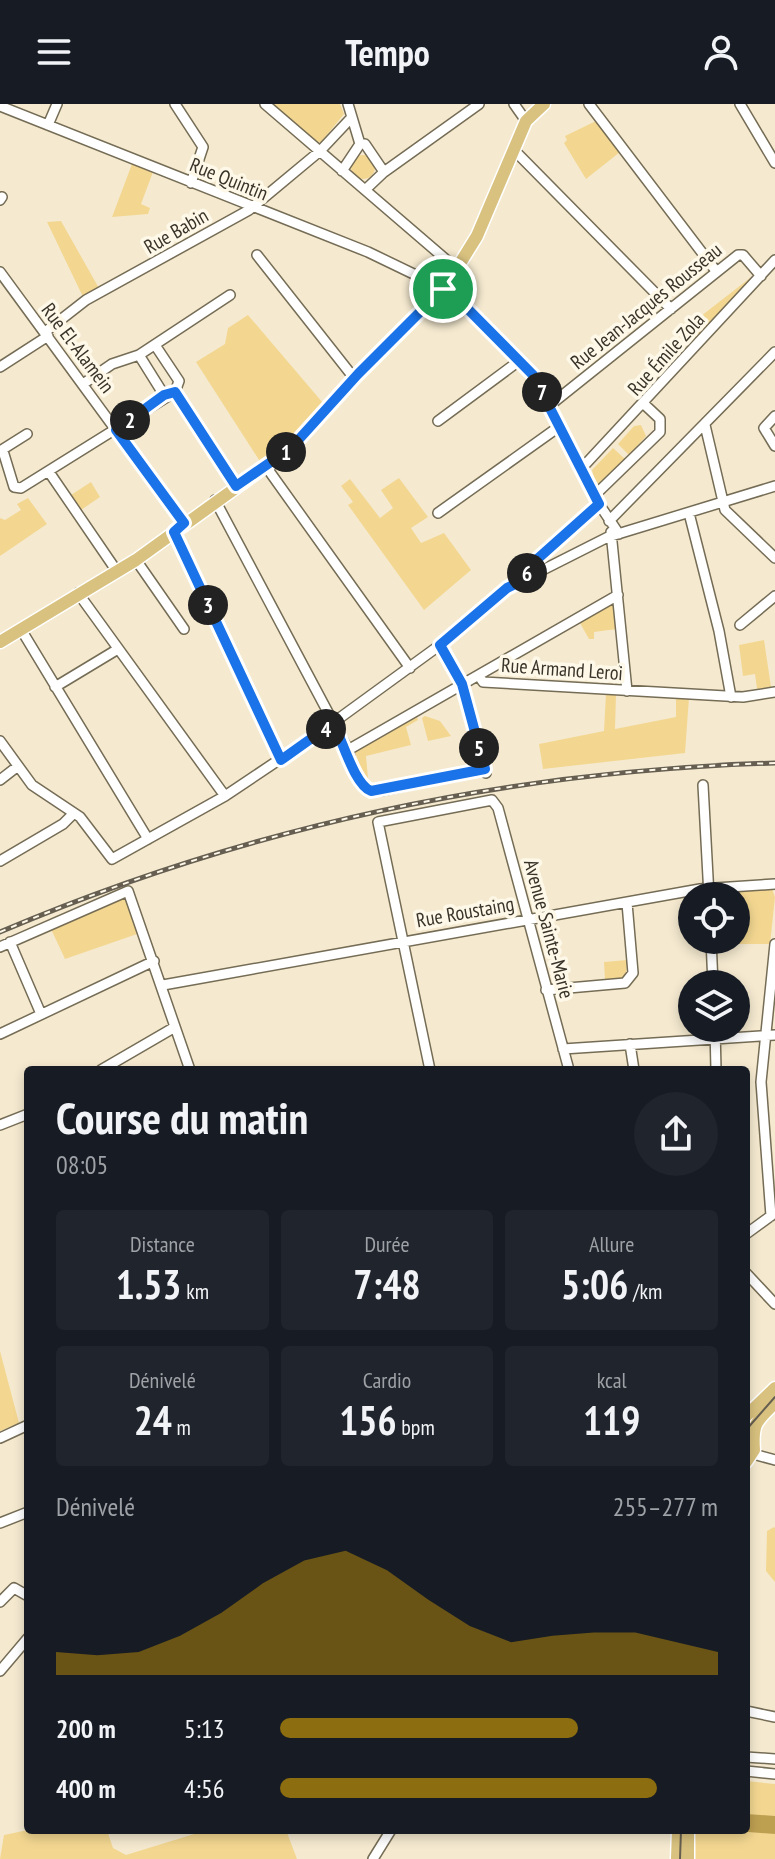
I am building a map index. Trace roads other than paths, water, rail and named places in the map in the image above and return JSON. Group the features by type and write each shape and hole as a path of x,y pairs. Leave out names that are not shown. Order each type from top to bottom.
{"main road":[{"path":"0,642 136,560 215,500 267,468 308,431 354,378 443,289 477,236 526,121 544,104"},
{"path":"750,1412 775,1388"},
{"path":"750,1435 775,1403"},
{"path":"677,1859 678,1834"},
{"path":"688,1834 688,1859"}],"street":[{"path":"48,125 57,104"},
{"path":"175,104 203,147 191,183"},
{"path":"265,104 457,269"},
{"path":"348,104 361,146 384,172"},
{"path":"365,190 384,172 479,104"},
{"path":"514,104 526,121"},
{"path":"589,104 716,271"},
{"path":"740,104 775,163"},
{"name":"Rue Quintin","path":"0,106 368,252 451,292 533,375 616,535"},
{"name":"Rue Babin","path":"0,367 86,300 253,206 320,151 352,117"},
{"path":"342,171 361,146"},
{"path":"515,151 671,309"},
{"name":"Rue Jean-Jacques Rousseau","path":"549,406 740,254 761,276"},
{"path":"257,255 354,378"},
{"name":"Rue Émile Zola","path":"581,469 775,260"},
{"name":"Rue El-Alamein","path":"0,272 184,523"},
{"path":"83,384 112,364 139,355 230,295"},
{"path":"27,434 1,451 14,487 25,486 49,472 170,394 179,381 155,345"},
{"path":"609,521 775,352"},
{"path":"139,355 236,486"},
{"path":"438,421 519,361"},
{"path":"529,577 528,569 534,562 660,432 660,419 644,404"},
{"path":"775,416 764,428 775,446"},
{"path":"705,425 725,510 775,558"},
{"path":"438,513 560,426"},
{"path":"267,468 410,668"},
{"path":"49,472 116,570"},
{"path":"0,741 32,785 89,826 112,859 225,796 281,760 410,668 507,588 616,535 775,486"},
{"path":"215,500 348,750 357,780 371,791 485,771 462,684 440,645"},
{"path":"689,513 719,631 731,697"},
{"path":"174,532 281,760"},
{"path":"616,535 627,691"},
{"path":"136,560 184,629"},
{"path":"78,593 225,796"},
{"path":"479,676 618,595"},
{"path":"740,625 775,596"},
{"path":"22,631 148,839"},
{"path":"55,687 118,649"},
{"name":"Rue Armand Leroi","path":"348,750 479,676 483,682 731,697 775,692"},
{"path":"0,780 18,766"},
{"path":"703,785 708,882"},
{"name":"Avenue Sainte-Marie","path":"403,941 378,822 492,800 498,808 568,1066"},
{"path":"0,861 63,824 72,815"},
{"name":"Rue Roustaing","path":"750,887 775,884"},
{"path":"0,947 128,891 189,1066"},
{"name":"Rue Roustaing","path":"163,985 526,919 678,896"},
{"path":"546,990 631,980 627,903"},
{"path":"403,941 429,1066"},
{"path":"10,942 41,1014"},
{"path":"750,1231 773,1215 761,1082 770,1035 775,944"},
{"path":"0,1034 154,961"},
{"path":"108,1066 175,1027"},
{"path":"750,1034 770,1035"},
{"path":"563,1049 678,1038"},
{"path":"715,1042 716,1066"},
{"path":"630,1044 633,1066"},
{"path":"0,1125 24,1116"},
{"path":"750,1277 775,1304"},
{"path":"0,1438 24,1427"},
{"path":"750,1458 775,1460"},
{"path":"0,1523 24,1514"},
{"path":"0,1602 14,1588 24,1594"},
{"path":"0,1671 24,1643"},
{"path":"750,1712 775,1717"},
{"path":"750,1757 775,1759"},
{"path":"750,1771 775,1774"},
{"path":"373,1859 389,1834"}],"tram line":[{"path":"750,1425 775,1397"},
{"path":"680,1859 681,1834"}],"railway":[{"path":"0,932 187,862 283,834 379,811 477,792 575,778 675,768 775,763"}]}
